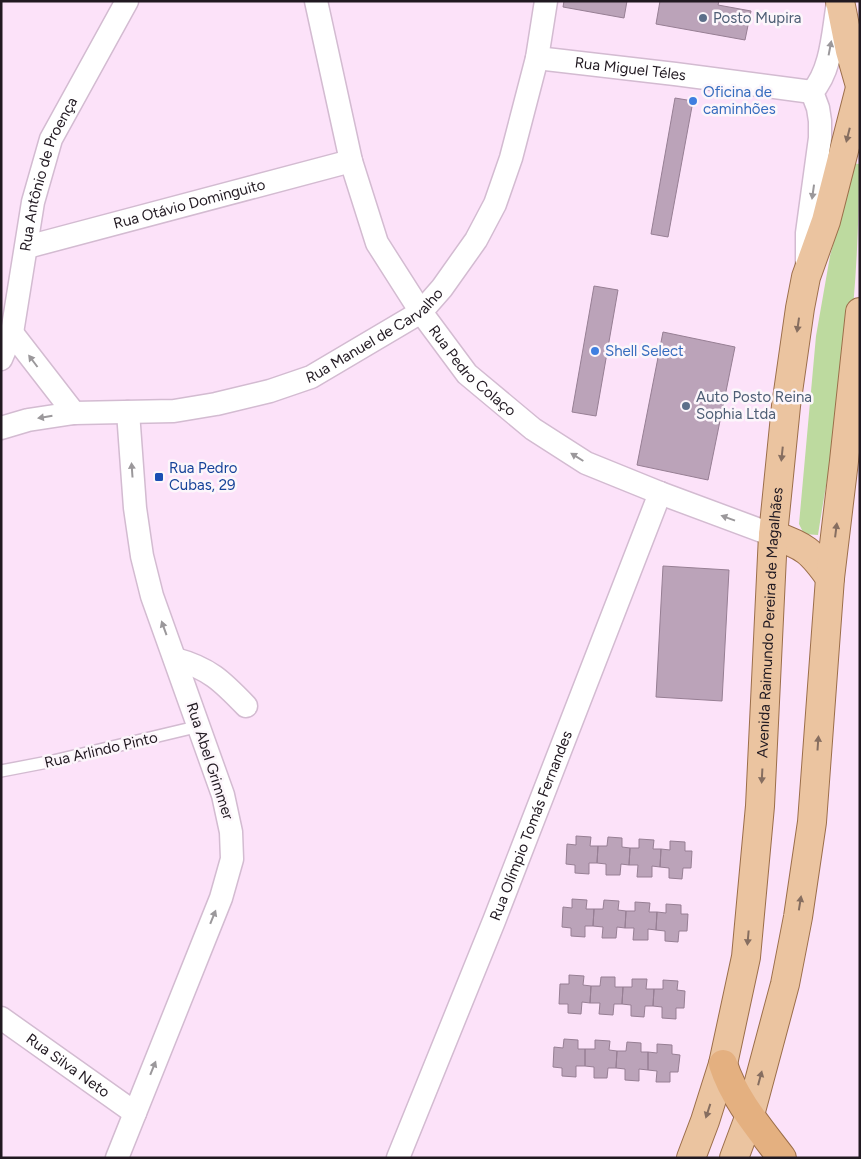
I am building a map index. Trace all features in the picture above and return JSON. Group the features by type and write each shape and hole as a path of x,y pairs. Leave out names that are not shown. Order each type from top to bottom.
{"highway":[{"path":"723,1064 728,1080 750,1115 782,1158"}],"main road":[{"path":"839,1 860,87"},
{"name":"Avenida Raimundo Pereira de Magalhães","path":"691,1158 723,1064 746,957 760,806 774,535 786,406 806,277 826,222 860,87"},
{"path":"734,1158 750,1115 785,984 798,916 812,815 830,578 860,312"},
{"path":"774,535 805,548 818,561 830,578"}],"street":[{"name":"Rua Antônio de Proença","path":"1,359 12,333 33,202 51,139 127,1"},
{"name":"Rua Pedro Colaço","path":"316,1 351,161 377,243 421,312 467,374 533,429 586,463 660,493 774,535"},
{"name":"Rua Manuel de Carvalho","path":"1,428 28,420 74,413 174,410 216,404 270,391 311,378 421,312 442,288 476,240 495,204 511,158 537,58 546,1"},
{"path":"806,277 807,233 820,138 818,108 812,92 819,83 829,54 839,1"},
{"name":"Rua Miguel Téles","path":"537,58 812,92"},
{"name":"Rua Otávio Dominguito","path":"27,247 351,161"},
{"path":"12,333 74,413"},
{"name":"Rua Abel Grimmer","path":"117,1158 220,898 232,859 232,832 223,794 152,596 142,556 135,508 128,412"},
{"name":"Rua Olímpio Tomás Fernandes","path":"398,1158 494,921 660,493"},
{"path":"175,659 191,663 208,671 246,706"},
{"name":"Rua Silva Neto","path":"1,1018 135,1113"}],"lane":[{"name":"Rua Arlindo Pinto","path":"1,771 53,761 200,726"}],"green space":[{"path":"851,163 859,164 859,188 855,283 848,354 818,535 804,534 799,524 816,336 830,256 843,208"}],"building":[{"path":"564,1 627,1 624,18 563,7"},
{"name":"Posto Mupira","path":"660,1 719,1 718,5 751,11 745,40 656,24"},
{"path":"675,98 693,101 668,237 651,234"},
{"name":"Shell Select","path":"594,286 618,290 596,416 572,412"},
{"name":"Auto Posto Reina Sophia Ltda","path":"663,332 735,347 708,480 637,465"},
{"path":"663,566 729,570 722,701 656,697"},
{"path":"576,836 591,837 590,846 598,846 597,863 589,863 589,874 575,873 575,865 566,864 567,844 576,845"},
{"path":"608,837 622,838 622,847 630,848 629,865 621,864 620,875 606,875 606,864 597,863 598,846 607,846"},
{"path":"639,839 654,840 653,849 661,849 660,867 652,866 652,877 637,877 638,865 629,865 630,848 639,848"},
{"path":"670,841 685,842 685,851 692,851 691,868 683,868 682,879 669,878 669,868 660,867 661,849 670,850"},
{"path":"572,899 587,900 586,909 594,909 593,926 585,926 585,937 571,936 571,928 562,927 563,907 572,908"},
{"path":"604,900 619,901 618,910 626,911 625,928 617,927 616,938 602,938 603,927 593,926 594,909 603,909"},
{"path":"635,902 650,903 649,912 657,912 656,930 648,929 648,940 633,940 634,928 625,928 626,911 635,911"},
{"path":"666,904 681,905 681,914 688,914 687,931 679,931 678,942 665,941 665,931 656,930 657,912 666,913"},
{"path":"569,975 584,976 583,985 591,986 590,1003 582,1002 581,1014 568,1013 568,1004 559,1004 560,984 569,984"},
{"path":"601,977 615,977 615,987 623,987 622,1004 614,1004 613,1015 599,1014 600,1003 590,1003 591,986 600,986"},
{"path":"632,979 647,979 646,989 654,989 653,1006 645,1006 644,1017 631,1016 631,1005 622,1004 623,987 632,987"},
{"path":"663,980 678,981 677,990 685,991 684,1008 676,1008 676,1019 662,1018 662,1007 653,1006 654,989 663,989"},
{"path":"564,1039 578,1040 578,1049 585,1049 585,1066 576,1066 576,1077 562,1076 562,1068 553,1067 554,1047 563,1048"},
{"path":"595,1040 610,1041 609,1050 617,1051 616,1068 608,1068 607,1078 594,1078 594,1067 585,1066 585,1049 595,1049"},
{"path":"627,1042 641,1043 641,1052 648,1052 648,1070 639,1069 639,1081 625,1080 625,1069 616,1068 617,1051 626,1051"},
{"path":"657,1044 672,1045 672,1054 680,1055 678,1072 670,1072 670,1082 656,1082 657,1071 648,1070 648,1052 657,1053"}],"place":[{"name":"Posto Mupira","path":"703,18"},
{"name":"Oficina de caminhões","path":"693,101"},
{"name":"Shell Select","path":"595,351"},
{"name":"Auto Posto Reina Sophia Ltda","path":"686,406"},
{"name":"Rua Pedro Cubas, 29","path":"159,477"}]}
